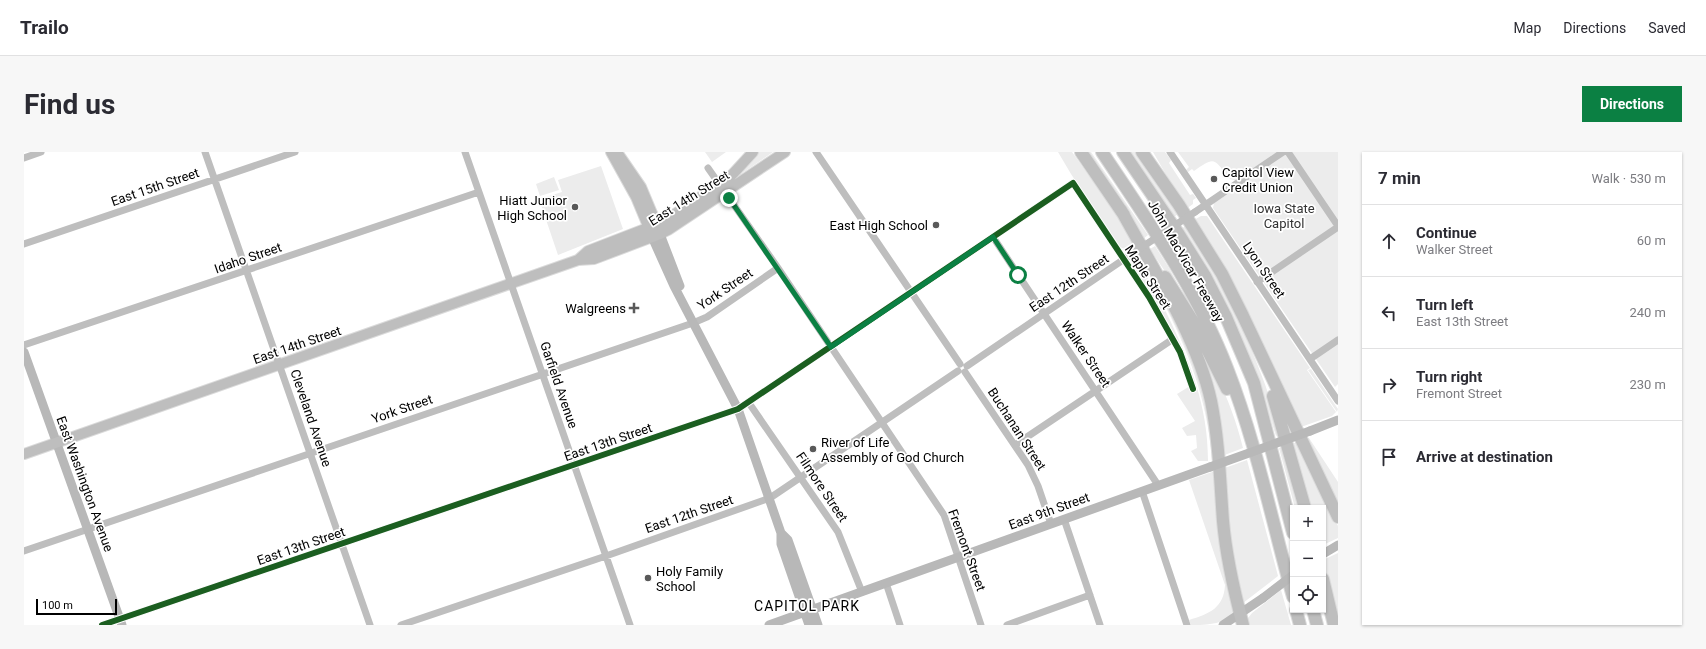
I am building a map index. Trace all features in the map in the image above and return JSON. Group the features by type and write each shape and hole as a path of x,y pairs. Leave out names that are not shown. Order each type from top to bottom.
{"highway":[{"path":"1080,152 1180,300 1209,349 1227,388 1274,527"},
{"name":"John MacVicar Freeway","path":"1102,152 1162,242 1194,296 1227,367 1246,422 1290,586"},
{"name":"John MacVicar Freeway","path":"1123,152 1205,276 1226,317 1254,383 1290,521"},
{"path":"1142,152 1167,187 1222,274 1244,316 1257,348 1338,518"},
{"path":"1147,152 1167,187"},
{"path":"1120,210 1172,305 1188,338 1205,380 1211,400 1216,430 1225,542 1241,619"},
{"path":"1257,348 1278,410 1304,505"},
{"path":"1326,592 1334,625"},
{"path":"1297,613 1300,625"},
{"path":"1314,613 1317,625"}],"main road":[{"path":"611,152 654,231"},
{"path":"617,152 641,187 654,231"},
{"path":"722,188 753,152"},
{"name":"East 14th Street","path":"24,454 578,260 594,260 654,231 722,188 785,152"}],"street":[{"path":"24,158 41,152"},
{"name":"Cleveland Avenue","path":"205,152 311,452 341,544 370,625"},
{"name":"East 15th Street","path":"24,244 294,152"},
{"name":"Garfield Avenue","path":"465,152 630,625"},
{"name":"Buchanan Street","path":"816,152 1015,445 1032,472 1051,524"},
{"name":"Lyon Street","path":"1170,152 1338,401"},
{"name":"East 12th Street","path":"401,625 606,556 770,498 1284,152"},
{"path":"1257,282 1338,227 1288,152"},
{"name":"Fremont Street","path":"708,168 778,268 944,515 981,625"},
{"name":"East 13th Street","path":"102,625 121,622 341,544 738,409 1072,183"},
{"name":"Maple Street","path":"1072,183 1149,297 1169,330 1172,339 1180,352 1193,389"},
{"name":"Idaho Street","path":"24,345 479,192"},
{"path":"654,231 693,323 738,409 782,533 788,540 809,611 818,625"},
{"name":"Walker Street","path":"993,237 1158,485"},
{"name":"York Street","path":"24,551 693,323 707,317 778,268"},
{"path":"1015,445 1172,339"},
{"path":"1310,359 1338,340"},
{"name":"East Washington Avenue","path":"24,352 121,622"},
{"name":"Filmore Street","path":"749,403 802,477 838,532 862,592"},
{"name":"East 9th Street","path":"769,625 1338,420"},
{"path":"1142,491 1187,625"},
{"path":"1064,519 1100,625"},
{"path":"1326,552 1338,545"},
{"path":"1223,625 1241,619 1263,598 1290,577"},
{"path":"886,583 900,625"},
{"path":"1007,625 1090,595"},
{"path":"809,611 809,625"}],"green space":[{"path":"705,152 726,152 712,162"},
{"path":"757,152 773,152 738,176"},
{"path":"1058,152 1072,152 1115,212 1134,244 1125,249 1120,247"},
{"path":"1084,152 1091,152 1148,235 1143,239"},
{"path":"1130,152 1137,152 1178,214 1174,217"},
{"path":"1153,152 1165,152 1171,160 1169,163 1190,195 1193,194 1196,198 1193,200 1193,204 1186,209"},
{"name":"Iowa State Capitol","path":"1178,152 1338,152 1338,384 1335,387 1213,208 1214,203 1239,187 1234,180 1229,179 1232,175 1228,178 1220,166 1213,161 1206,163 1194,171 1192,169 1188,172 1186,170 1189,167"},
{"path":"601,166 623,229 558,255 539,199 562,192 558,180"},
{"path":"554,177 559,190 540,196 536,184"},
{"path":"1201,216 1207,216 1310,368 1307,370 1336,412 1332,416 1298,428 1194,220"},
{"path":"1187,225 1229,300 1253,352 1273,406 1281,434 1276,436 1257,378 1181,229"},
{"path":"1155,246 1169,268 1202,327 1150,249"},
{"path":"1141,255 1177,322 1203,387 1215,459 1212,460 1206,417 1188,356 1154,283 1140,261 1175,330 1190,366 1201,402 1205,421 1208,461 1198,461 1191,451 1197,448 1196,435 1187,436 1182,428 1195,421 1177,394 1190,386 1192,391 1197,390 1170,328 1135,270 1134,262"},
{"path":"1181,308 1217,376 1238,429 1243,448 1222,456"},
{"path":"1311,369 1338,409 1337,412 1308,370"},
{"path":"1309,438 1338,482 1338,509 1304,439"},
{"path":"1298,442 1338,526 1338,538 1326,544 1326,505 1307,505 1291,444"},
{"path":"1284,447 1299,505 1294,505 1279,448"},
{"path":"1247,460 1278,576 1243,603 1232,561 1222,469"},
{"path":"1215,471 1235,608 1228,618 1222,621 1203,625 1191,625 1189,620 1214,609 1222,599 1224,593 1225,585 1189,480"},
{"path":"1338,553 1338,622 1326,578 1326,559"},
{"path":"1281,590 1291,625 1248,625 1248,618 1252,613"}],"cycle path":[{"path":"102,625 738,409 1073,183 1149,297 1180,352 1193,389"}],"place":[{"name":"Capitol View Credit Union","path":"1214,179"},
{"name":"Hiatt Junior High School","path":"575,207"},
{"name":"East High School","path":"936,225"},
{"name":"Walgreens","path":"634,308"},
{"name":"River of Life Assembly of God Church","path":"813,449"},
{"name":"Holy Family School","path":"648,578"}],"district":[{"name":"CAPITOL PARK","path":"807,606"}],"route":[{"path":"729,198 831,347 993,237 1018,275"}]}
